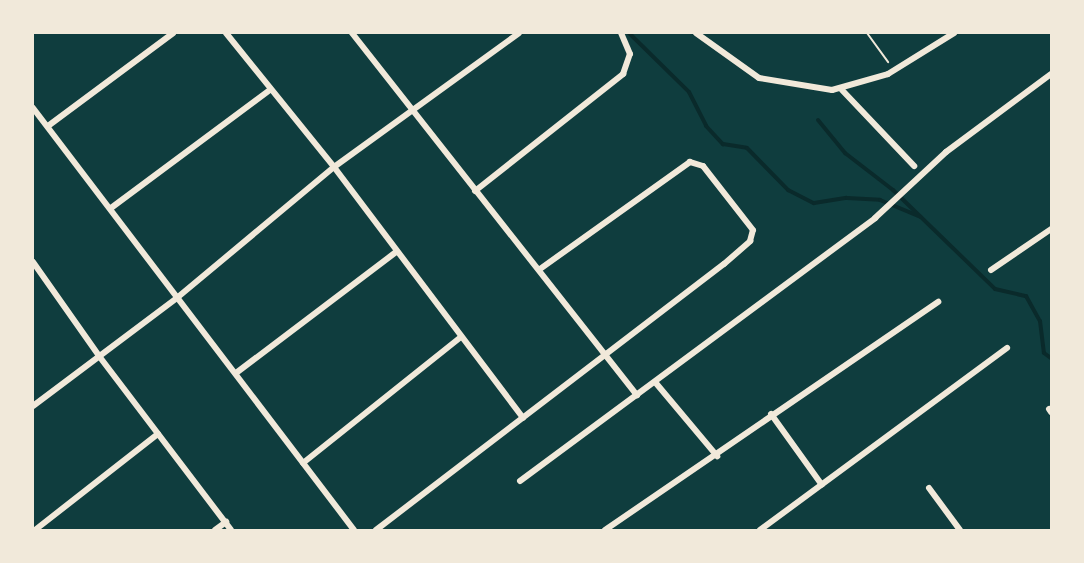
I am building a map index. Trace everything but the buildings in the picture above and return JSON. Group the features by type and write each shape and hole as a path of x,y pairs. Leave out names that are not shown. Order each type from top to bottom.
{"street":[{"path":"48,126 173,33"},
{"path":"226,33 334,167 523,418"},
{"path":"352,33 637,395"},
{"path":"33,406 178,297 334,167 519,33"},
{"path":"475,191 596,97 628,67 629,46 621,33"},
{"path":"696,33 729,59 768,82 842,90 894,70 954,33"},
{"path":"520,481 875,218 902,190 1051,74"},
{"path":"111,208 270,90"},
{"path":"842,90 914,166"},
{"path":"33,108 354,530"},
{"path":"376,530 523,418 604,352 724,264 752,236 747,220 703,166 686,163 540,270"},
{"path":"991,270 1051,229"},
{"path":"236,373 396,252"},
{"path":"33,261 99,356 231,530"},
{"path":"604,530 717,456 771,414 938,302"},
{"path":"303,463 461,338"},
{"path":"760,530 1007,348"},
{"path":"655,382 717,456"},
{"path":"771,414 822,485"},
{"path":"35,530 158,434"},
{"path":"929,488 960,530"},
{"path":"215,530 225,522"}],"path":[{"path":"867,33 894,70"}],"waterway":[{"path":"629,33 689,92 706,126 723,144 747,148 788,190 814,203 847,198 880,200 921,217"},
{"path":"818,120 845,153 893,190 995,289 1026,296 1040,321 1044,353 1051,358"}]}
